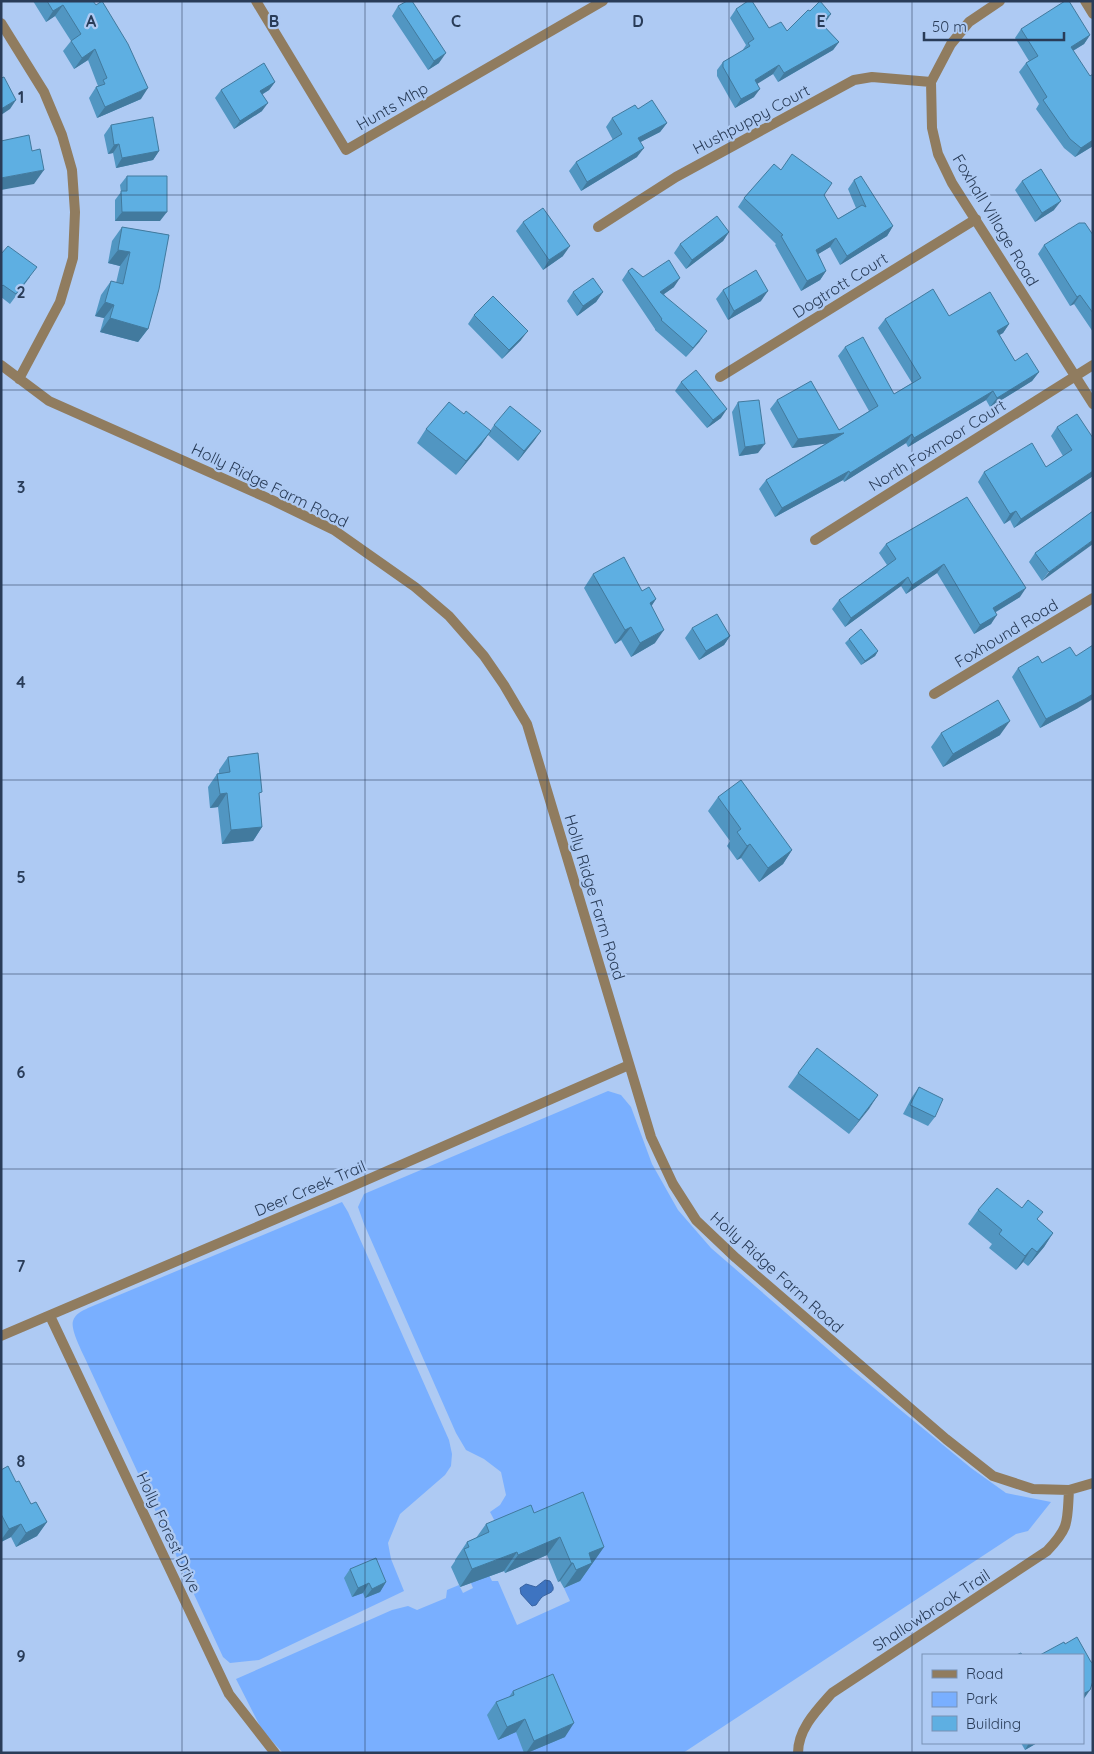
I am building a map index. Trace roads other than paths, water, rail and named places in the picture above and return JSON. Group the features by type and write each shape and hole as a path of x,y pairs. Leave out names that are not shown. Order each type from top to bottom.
{"street":[{"name":"Hunts Mhp","path":"256,1 346,150 603,1"},
{"name":"Foxhall Village Road","path":"1000,1 969,22 951,44 931,82 932,128 938,154 952,183 1093,404"},
{"path":"1085,1 1093,14"},
{"path":"1,23 44,92 62,135 72,170 75,212 73,258 60,302 19,379"},
{"name":"Hushpuppy Court","path":"598,228 676,177 854,80 872,77 931,82"},
{"name":"Dogtrott Court","path":"720,377 976,219"},
{"name":"Holly Ridge Farm Road","path":"1,365 50,401 263,496 334,530 415,587 455,623 489,663 527,724 651,1137 673,1184 696,1220 736,1258 935,1429 993,1476 1033,1489 1069,1490 1093,1483"},
{"name":"North Foxmoor Court","path":"815,540 1093,366"},
{"name":"Foxhound Road","path":"934,694 1093,598"},
{"name":"Deer Creek Trail","path":"1,1336 629,1065"},
{"name":"Holly Forest Drive","path":"50,1316 229,1694 275,1753"},
{"name":"Shallowbrook Trail","path":"798,1753 803,1731 814,1714 832,1693 1047,1552 1061,1538 1067,1524 1069,1490"}]}
